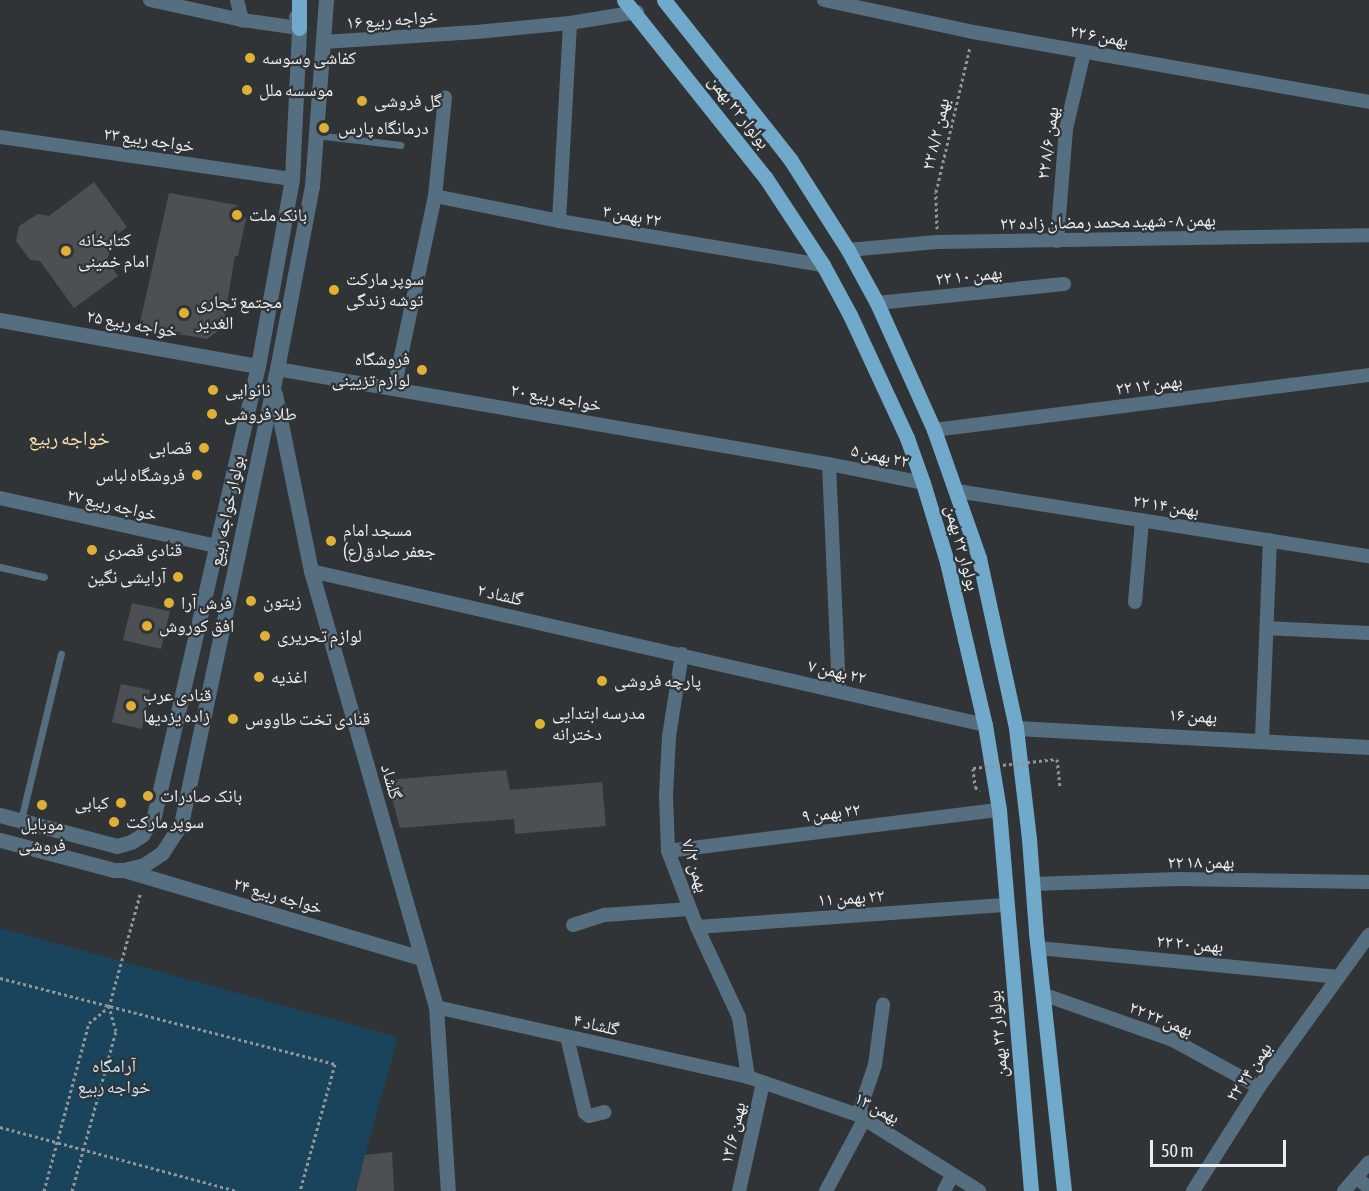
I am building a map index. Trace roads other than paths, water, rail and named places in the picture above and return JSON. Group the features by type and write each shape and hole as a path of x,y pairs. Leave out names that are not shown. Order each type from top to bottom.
{"main road":[{"path":"299,0 299,28"},
{"name":"بولوار ۲۲ بهمن","path":"624,0 637,12 765,177 823,265 907,438 923,483 947,562 985,725 999,810 1031,1191"},
{"name":"بولوار ۲۲ بهمن","path":"664,0 790,159 848,250 877,303 934,430 957,491 979,558 1016,728 1064,1191"}],"street":[{"path":"150,0 243,20 299,28"},
{"path":"237,0 243,20"},
{"name":"بولوار خواجه ربیع","path":"0,815 117,846 136,839 148,829 154,816 258,366 292,179 299,28 292,0"},
{"name":"بولوار خواجه ربیع","path":"0,840 114,870 124,870 144,865 162,853 181,824 277,369 312,186 326,0"},
{"name":"۲۲ بهمن ۶","path":"824,0 973,32 1369,102"},
{"name":"خواجه ربیع ۱۶","path":"324,42 570,23 637,12"},
{"path":"559,222 570,23"},
{"name":"۲۲ بهمن ۸/۶","path":"1057,241 1066,129 1084,52"},
{"path":"394,389 435,196 445,98"},
{"name":"خواجه ربیع ۲۳","path":"0,136 292,179"},
{"name":"٢٢ بهمن ۳","path":"435,196 559,222 823,265"},
{"name":"۲۲ بهمن ۸ - شهید محمد رمضان زاده","path":"848,250 937,242 1369,235"},
{"name":"۲۲ بهمن ۱۰","path":"877,303 1065,284"},
{"name":"خواجه ربیع ۲۵","path":"0,320 258,366"},
{"name":"خواجه ربیع ۲۰","path":"277,369 829,464"},
{"name":"۲۲ بهمن ۱۲","path":"934,430 1369,375"},
{"name":"گلشاد","path":"273,386 311,571 436,1007 448,1191"},
{"path":"829,464 839,691"},
{"name":"٢٢ بهمن ۵","path":"829,464 923,483"},
{"name":"۲۲ بهمن ۱۴","path":"957,491 1369,556"},
{"name":"خواجه ربیع ۲۷","path":"0,498 217,546"},
{"path":"1135,602 1142,520"},
{"path":"1262,739 1270,540"},
{"name":"گلشاد ۲","path":"311,571 682,654"},
{"path":"1267,628 1369,633"},
{"name":"٢٢ بهمن ٧","path":"682,654 985,725"},
{"name":"بهمن ۷/۲","path":"682,654 669,736 666,796 668,851 697,927 739,1017 748,1077"},
{"name":"بهمن ۱۶","path":"1016,728 1262,739 1369,747"},
{"name":"٢٢ بهمن ۹","path":"668,851 999,810"},
{"name":"خواجه ربیع ۲۴","path":"124,870 421,958"},
{"name":"۲۲ بهمن ۱۸","path":"1033,884 1178,879 1369,882"},
{"name":"٢٢ بهمن ١١","path":"697,927 1007,906"},
{"path":"573,925 604,915 690,909"},
{"name":"۲۲ بهمن ۲۴","path":"1193,1191 1259,1087 1369,935"},
{"name":"۲۲ بهمن ۲۰","path":"1038,948 1339,977"},
{"name":"۲۲ بهمن ۲۲","path":"1045,995 1173,1040 1259,1087"},
{"path":"826,1191 861,1116 875,1065 883,1005"},
{"name":"گلشاد ۴","path":"436,1007 748,1077"},
{"path":"567,1036 585,1113 589,1116 605,1112"},
{"name":"بهمن ۱۳","path":"748,1077 861,1116 979,1191"},
{"name":"بهمن ۱۳/۶","path":"739,1191 763,1083"},
{"path":"1344,1191 1369,1162"},
{"path":"944,1191 952,1175"},
{"path":"1356,1177 1369,1188"}],"lane":[{"path":"316,135 400,145"},
{"path":"0,567 44,578"},
{"path":"21,820 61,654"}],"place":[{"name":"کفاشی وسوسه","path":"250,58"},
{"name":"موسسه ملل","path":"247,90"},
{"name":"گل فروشی","path":"362,101"},
{"name":"درمانگاه پارس","path":"324,128"},
{"name":"بانک ملت","path":"237,215"},
{"name":"کتابخانه امام خمینی","path":"66,251"},
{"name":"سوپر مارکت توشه زندگی","path":"334,290"},
{"name":"مجتمع تجاری الغدیر","path":"184,313"},
{"name":"فروشگاه لوازم تزیینی","path":"422,370"},
{"name":"نانوایی","path":"213,390"},
{"name":"طلا فروشی","path":"212,414"},
{"name":"قصابی","path":"204,448"},
{"name":"فروشگاه لباس","path":"197,475"},
{"name":"مسجد امام جعفر صادق(ع)","path":"331,541"},
{"name":"قنادی قصری","path":"92,550"},
{"name":"آرایشی نگین","path":"178,577"},
{"name":"زیتون","path":"251,601"},
{"name":"فرش آرا","path":"169,603"},
{"name":"افق کوروش","path":"147,626"},
{"name":"لوازم تحریری","path":"265,636"},
{"name":"اغذیه","path":"259,677"},
{"name":"پارچه فروشی","path":"602,681"},
{"name":"قنادی عرب زاده یزدیها","path":"131,706"},
{"name":"قنادی تخت طاووس","path":"233,719"},
{"name":"مدرسه ابتدایی دخترانه","path":"540,724"},
{"name":"بانک صادرات","path":"148,796"},
{"name":"کبابی","path":"121,803"},
{"name":"موبایل فروشی","path":"42,805"},
{"name":"سوپر مارکت","path":"114,822"}],"district":[{"name":"خواجه ربیع","path":"69,437"}],"park label":[{"name":"آرامگاه خواجه ربیع","path":"114,1077"}]}
